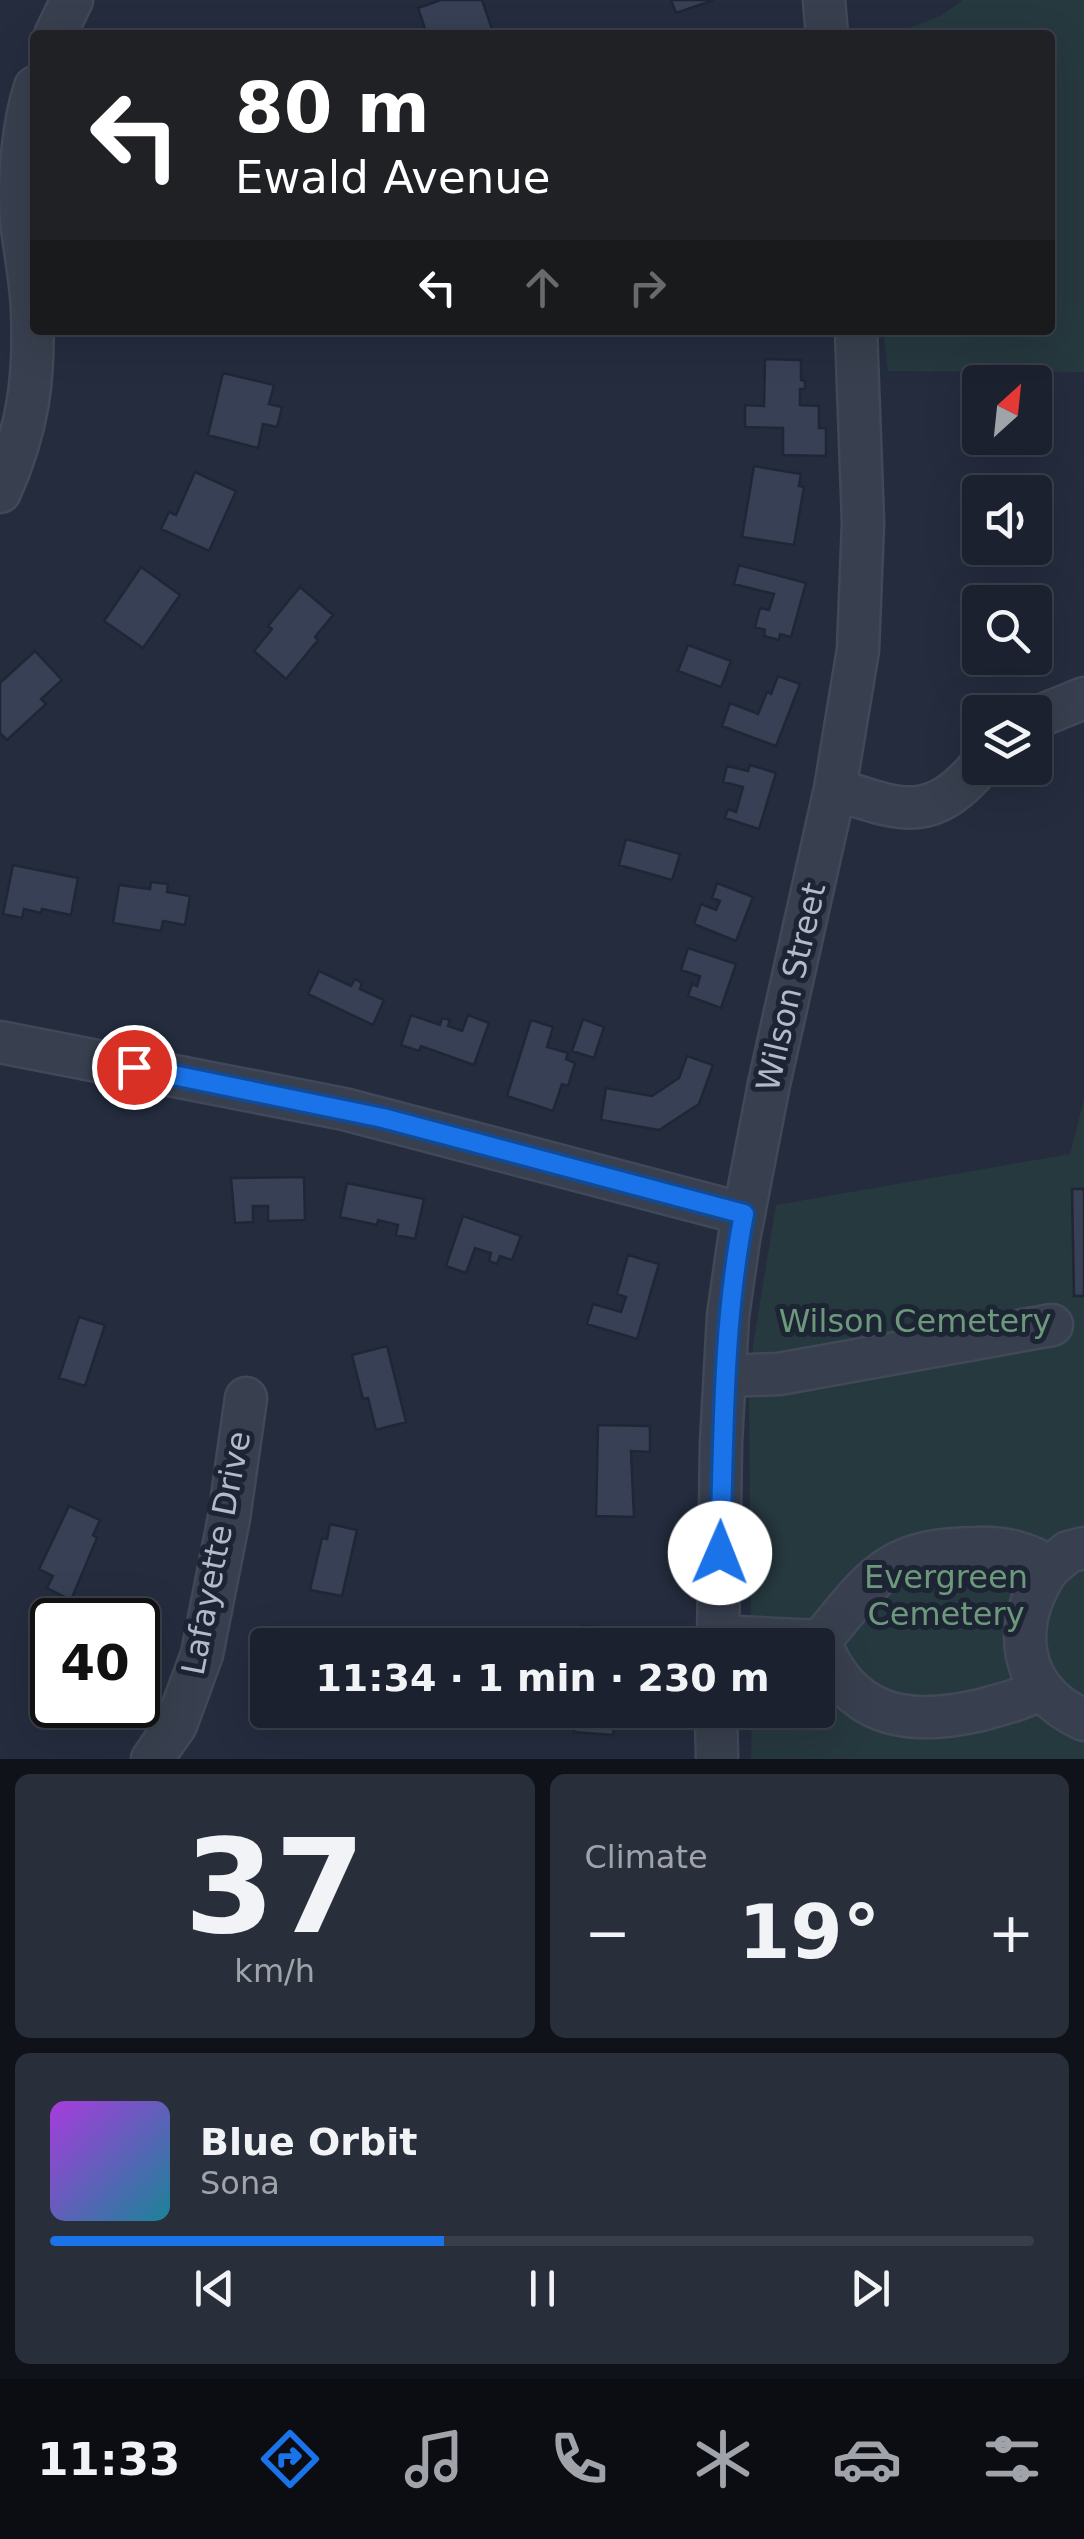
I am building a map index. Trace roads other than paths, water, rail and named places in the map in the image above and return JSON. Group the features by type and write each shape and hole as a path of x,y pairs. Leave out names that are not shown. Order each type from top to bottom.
{"street":[{"path":"57,30 72,0"},
{"path":"824,0 827,30"},
{"path":"30,101 20,212 30,291"},
{"path":"0,492 18,452 32,394 32,335"},
{"name":"Wilson Street","path":"718,1628 728,1316 769,1084 835,788 858,650 862,586 861,403 856,335"},
{"path":"1052,711 1084,698"},
{"path":"835,788 880,804 918,811 964,785"},
{"path":"0,1042 344,1109 744,1214"},
{"path":"725,1376 779,1374 1052,1325"},
{"name":"Lafayette Drive","path":"152,1759 176,1725 202,1654 229,1518 246,1398"},
{"path":"831,1628 878,1575 901,1559 921,1552 984,1548 1033,1558 1049,1568"},
{"path":"1084,1548 1068,1552 1049,1568 1029,1610 1026,1629 1027,1659 1040,1689 1057,1705 1084,1720"},
{"path":"835,1675 876,1709 924,1718 954,1717 1022,1699 1040,1689"},
{"path":"716,1728 717,1759"}],"park label":[{"name":"Wilson Cemetery","path":"915,1321"},
{"name":"Evergreen Cemetery","path":"946,1596"}]}
